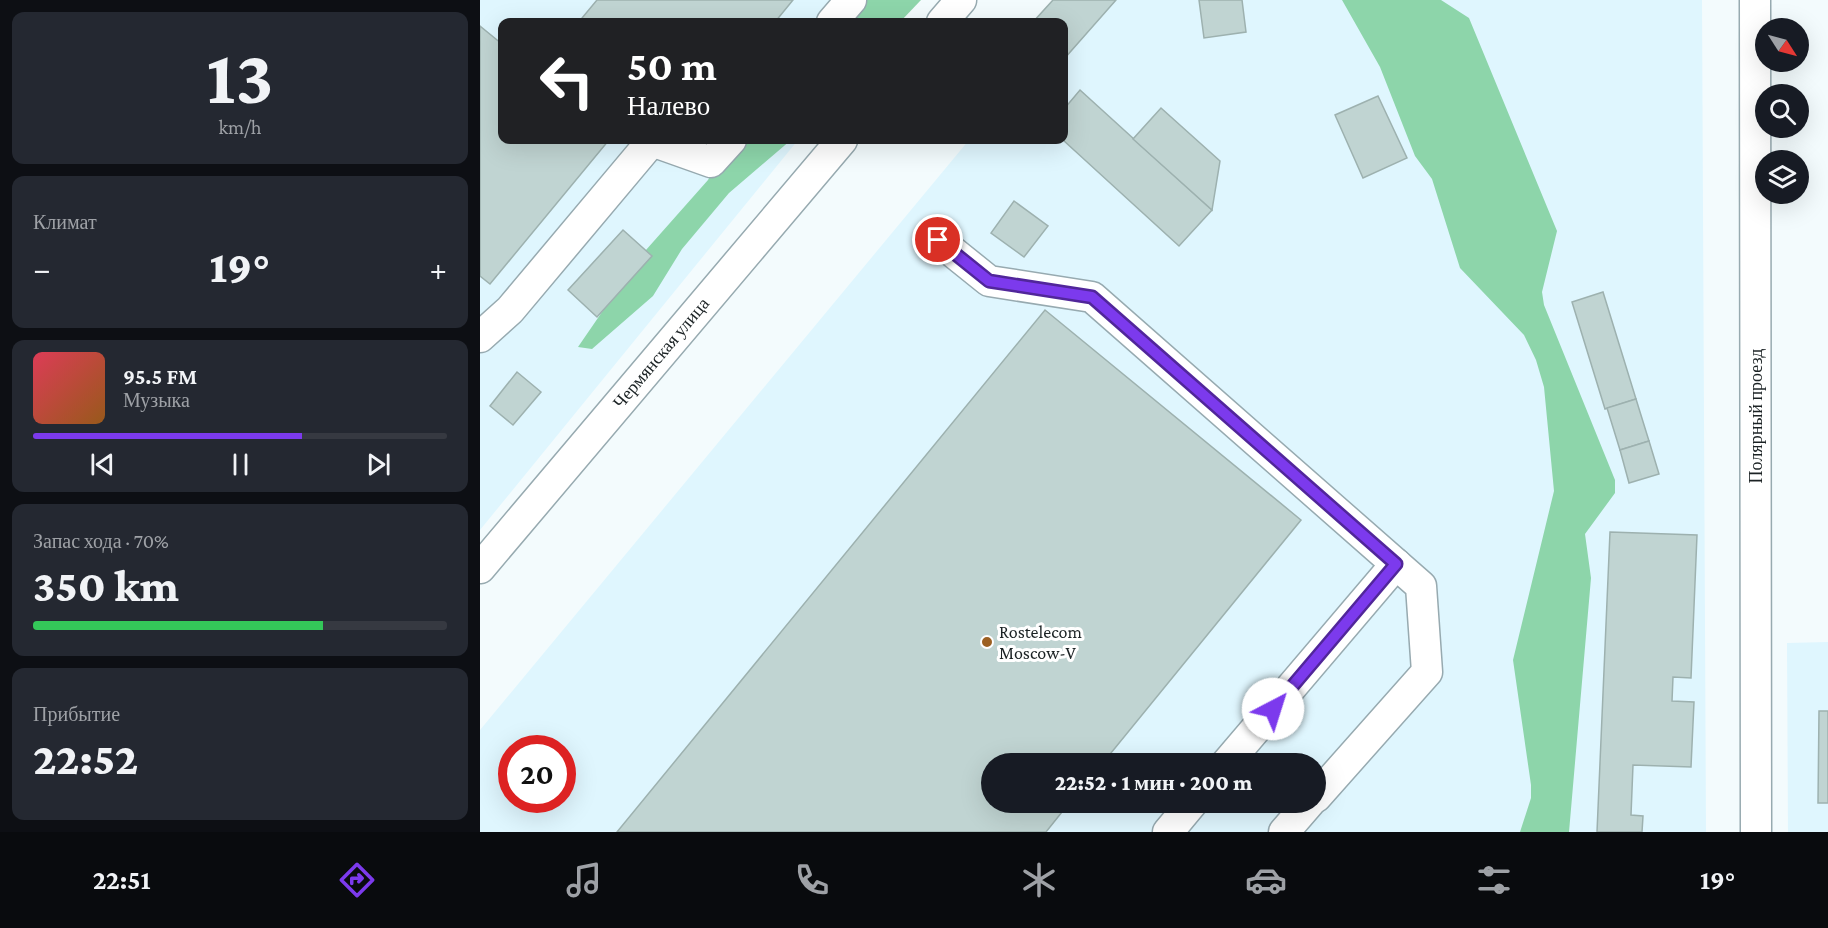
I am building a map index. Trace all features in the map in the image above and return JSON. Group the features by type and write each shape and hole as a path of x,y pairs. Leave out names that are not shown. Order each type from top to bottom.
{"street":[{"path":"835,18 851,0"},
{"path":"945,18 961,0"},
{"name":"Полярный проезд","path":"1755,0 1756,832"},
{"path":"480,338 510,310 648,144"},
{"path":"659,144 711,162 727,144"},
{"name":"Чермянская улица","path":"480,568 840,144"},
{"path":"938,240 989,281 1092,297 1421,586 1427,672 1326,786"},
{"path":"1235,753 1396,564"},
{"path":"1168,832 1184,813"},
{"path":"1284,832 1300,813"}],"shaded area":[{"path":"480,0 911,0 896,18 498,18 498,144 795,144 480,530"},
{"path":"1084,0 1702,0 1706,832 480,832 480,730 966,144 1068,144 1068,20"},
{"path":"1828,642 1828,832 1788,832 1787,643"}],"green space":[{"path":"865,0 921,0 904,18 850,18"},
{"path":"1342,0 1441,0 1469,18 1557,231 1542,292 1544,305 1615,480 1615,493 1585,534 1591,578 1569,832 1520,832 1531,798 1531,785 1513,660 1554,491 1544,387 1536,360 1524,335 1460,268 1432,179 1415,156 1380,67"},
{"path":"733,144 786,144 729,193 682,249 653,296 592,349 578,347 613,296 607,294 708,180 721,155"}],"building":[{"path":"597,0 793,0 778,18 582,18"},
{"path":"1053,0 1116,0 1068,54 1068,18 1037,18"},
{"path":"1199,0 1242,0 1246,32 1204,38"},
{"path":"480,26 498,41 498,144 606,144 490,284 480,276"},
{"path":"1080,90 1212,210 1179,246 1067,144 1068,104"},
{"path":"1378,96 1407,158 1363,178 1335,115"},
{"path":"1161,108 1220,161 1212,210 1133,139"},
{"path":"1014,201 1048,226 1024,257 991,233"},
{"path":"623,230 652,256 597,317 568,290"},
{"path":"1603,292 1636,399 1605,409 1572,302"},
{"name":"Rostelecom Moscow-V","path":"1045,310 1301,520 1111,753 981,753 981,813 1061,813 1046,832 617,832"},
{"path":"517,372 541,392 513,425 490,406"},
{"path":"1636,399 1649,441 1620,450 1607,408"},
{"path":"1649,441 1659,474 1629,483 1620,450"},
{"path":"1610,532 1697,535 1691,678 1673,677 1672,701 1694,702 1691,767 1633,765 1631,815 1643,816 1642,832 1597,832"},
{"path":"1819,711 1828,711 1828,803 1818,803"}],"place":[{"name":"Rostelecom Moscow-V","path":"987,642"}],"route":[{"path":"938,240 989,281 1092,297 1396,564 1273,709"}]}
